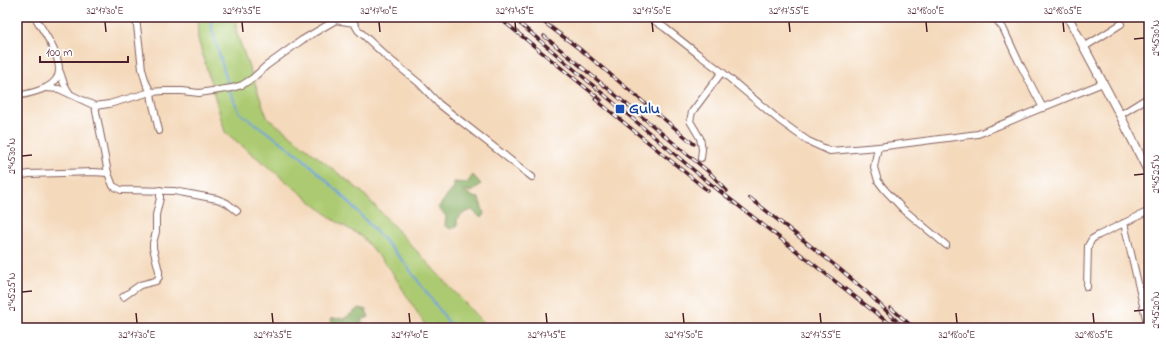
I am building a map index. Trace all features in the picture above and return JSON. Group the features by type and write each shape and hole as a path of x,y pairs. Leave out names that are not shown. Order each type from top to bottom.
{"main road":[{"path":"1068,17 1149,173"}],"street":[{"path":"35,17 58,61 64,84 70,94"},
{"path":"136,17 142,69 146,83 151,92 159,131"},
{"path":"649,17 722,72 779,120 808,141 830,151 878,147 978,134 1103,83"},
{"path":"994,17 1003,28 1043,108"},
{"path":"17,96 46,88 59,89 95,106 109,104 151,92 170,91 199,93 232,88 242,85 253,78 266,66 319,29 338,19 354,20 358,30 419,83 439,104 532,177"},
{"path":"1084,47 1121,24"},
{"path":"46,88 56,80 60,72"},
{"path":"701,158 702,149 700,138 690,121 692,112 722,72"},
{"path":"1120,115 1149,97"},
{"path":"95,106 108,173 113,186 120,190 174,191 227,203 237,211"},
{"path":"878,147 874,167 878,181 903,208 946,245"},
{"path":"17,176 29,174 108,173"},
{"path":"124,297 140,285 156,281 159,278 159,271 153,248 157,225 156,215 160,198 160,190"},
{"path":"1087,287 1088,246 1092,239 1149,211"},
{"path":"1124,223 1146,318 1146,328"}],"green space":[{"path":"197,17 236,17 236,31 267,117 362,192 488,328 427,328 390,269 361,236 334,220 225,132 198,39"},
{"path":"473,175 481,184 472,192 463,190 473,197 479,198 484,214 481,218 472,210 464,213 457,220 457,227 451,229 445,226 446,216 438,208 454,188 454,182 467,183"},
{"path":"359,308 366,310 369,317 360,321 372,328 345,328 346,325 334,325 330,319 345,318"}],"waterway":[{"path":"210,17 213,33 231,94 240,113 298,154 345,198 404,262 453,328"}],"railway":[{"path":"498,17 601,100"},
{"path":"512,17 703,178 895,328"},
{"path":"537,17 581,50 694,144"},
{"path":"544,36 710,173 727,191"},
{"path":"595,99 708,191"},
{"path":"750,198 841,270 870,295 904,328"},
{"path":"891,308 914,328"}],"place":[{"name":"Gulu","path":"620,109"}]}
